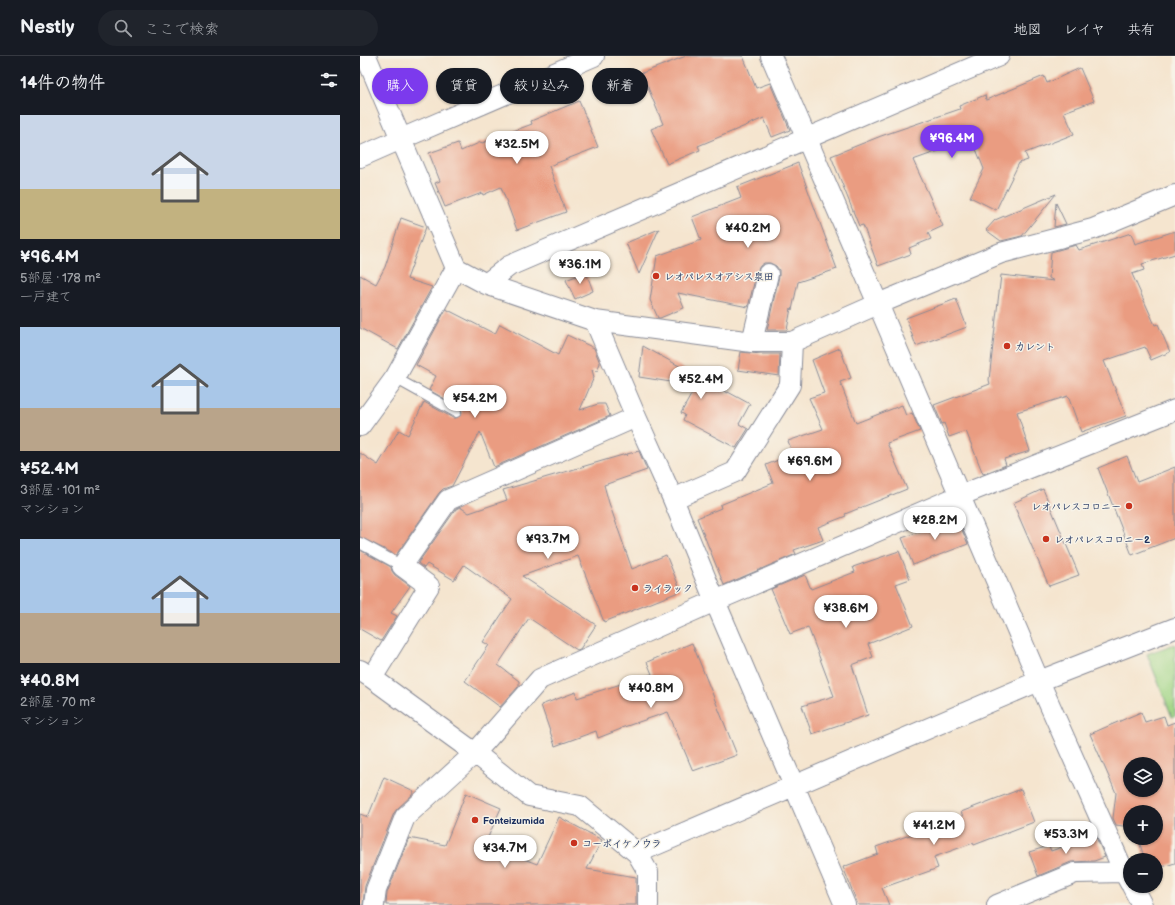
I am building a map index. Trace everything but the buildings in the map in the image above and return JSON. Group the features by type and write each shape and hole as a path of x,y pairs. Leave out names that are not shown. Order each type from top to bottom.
{"street":[{"path":"366,56 456,268 486,284 595,321 752,342 792,342 878,304 1001,253 1093,230 1175,195"},
{"path":"360,157 594,56"},
{"path":"771,56 1039,681 1123,867"},
{"path":"486,284 509,266 999,56"},
{"path":"360,426 395,378 456,268"},
{"path":"752,342 768,274"},
{"path":"595,321 673,499 845,905"},
{"path":"673,499 735,472 790,385 792,342"},
{"path":"374,905 376,890 406,817 475,753 540,679 715,601 959,496 1175,410"},
{"path":"636,417 448,500 402,566 429,586 366,674 475,753 529,796 580,806 637,853 648,872 648,905"},
{"path":"637,853 1039,681 1175,628"},
{"path":"997,905 1075,873 1123,879"},
{"path":"1136,893 1142,905"}],"lane":[{"path":"395,378 456,412"},
{"path":"360,543 402,566"}],"green space":[{"path":"1175,644 1175,716 1172,717 1147,654"}],"place":[{"name":"レオパレスオアシス泉田","path":"656,276"},
{"name":"カレント","path":"1007,346"},
{"name":"レオパレスコロニー","path":"1129,506"},
{"name":"レオパレスコロニー2","path":"1046,539"},
{"name":"ライラック","path":"635,588"},
{"name":"Fonteizumida","path":"475,820"},
{"name":"コーポイケノウラ","path":"574,843"}]}
